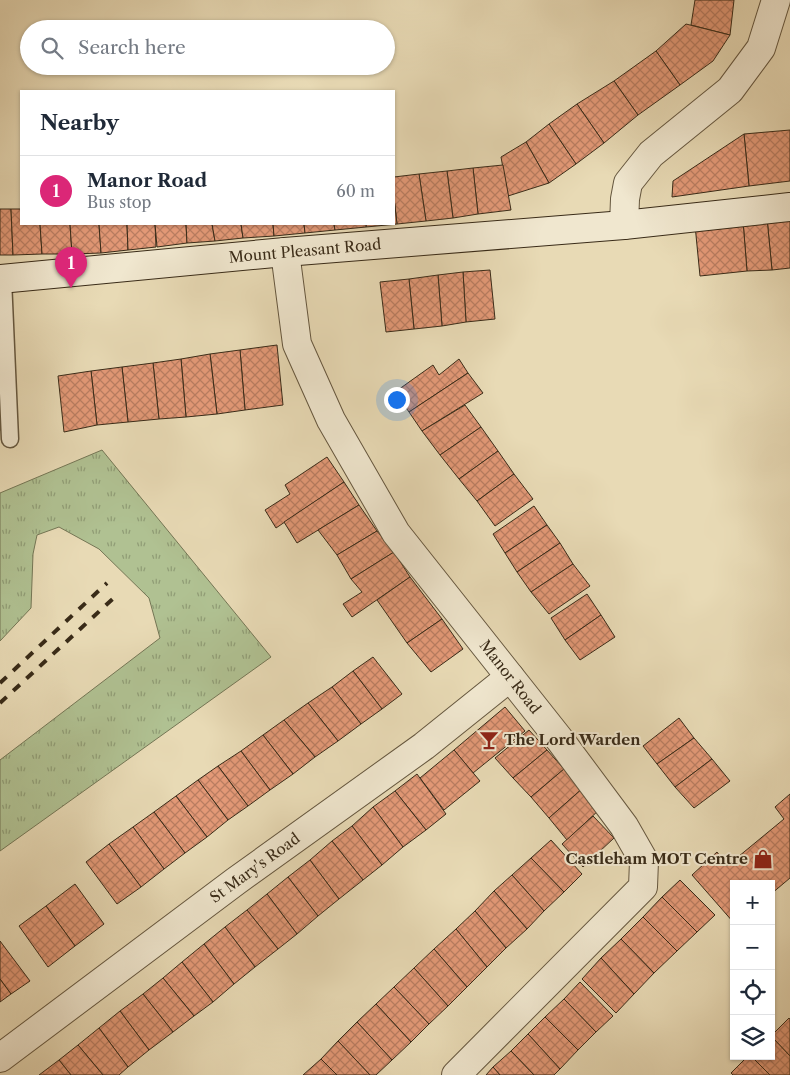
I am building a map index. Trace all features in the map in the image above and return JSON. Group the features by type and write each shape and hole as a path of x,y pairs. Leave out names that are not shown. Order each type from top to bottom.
{"street":[{"path":"624,225 628,183 651,154 730,90 761,48 776,0"},
{"name":"Mount Pleasant Road","path":"2,279 285,252 624,225 790,207"},
{"name":"Manor Road","path":"285,252 298,344 331,420 396,533 566,748 624,826 644,861 643,887 456,1075"},
{"name":"St Mary's Road","path":"0,1058 236,881 424,746 510,677"}],"lane":[{"path":"2,279 10,439"}],"green space":[{"path":"102,450 271,657 0,851 0,760 160,638 149,598 99,549 59,527 37,535 33,554 31,608 0,641 0,493"}],"building":[{"path":"695,0 734,0 730,35 691,25"},
{"path":"686,24 730,35 713,61 680,85 656,51"},
{"path":"656,51 680,85 638,115 614,81"},
{"path":"614,81 638,115 604,143 577,104"},
{"path":"577,104 604,143 576,164 549,124"},
{"path":"549,124 576,164 549,183 526,142"},
{"path":"790,130 790,181 749,186 744,134"},
{"path":"744,134 749,186 672,197 673,181"},
{"path":"526,142 549,183 508,196 501,157"},
{"path":"503,165 511,210 478,214 473,168"},
{"path":"473,168 478,214 453,218 447,171"},
{"path":"447,171 453,218 426,221 419,174"},
{"path":"419,174 426,221 397,224 395,177"},
{"path":"395,207 397,224 395,224"},
{"path":"0,209 11,209 13,255 0,255"},
{"path":"11,209 20,209 20,225 40,225 42,254 13,255"},
{"path":"790,216 790,268 772,270 767,218"},
{"path":"767,218 772,270 747,271 743,221"},
{"path":"743,221 747,271 700,276 695,225"},
{"path":"40,225 70,225 72,254 42,254"},
{"path":"70,225 99,225 101,253 72,254"},
{"path":"99,225 127,225 128,250 101,253"},
{"path":"127,225 155,225 156,247 128,250"},
{"path":"155,225 186,225 187,243 157,247"},
{"path":"186,225 212,225 215,241 187,243"},
{"path":"212,225 241,225 243,238 215,241"},
{"path":"241,225 273,225 274,236 243,238"},
{"path":"273,225 304,225 305,233 274,236"},
{"path":"304,225 334,225 335,230 305,233"},
{"path":"334,225 366,225 366,227 335,230"},
{"path":"366,225 387,225 366,227"},
{"path":"490,270 495,319 466,322 463,272"},
{"path":"463,272 466,322 442,326 438,275"},
{"path":"438,275 442,326 414,329 409,279"},
{"path":"409,279 414,329 386,332 380,282"},
{"path":"277,345 283,405 245,410 240,350"},
{"path":"240,350 245,410 217,414 210,354"},
{"path":"210,354 217,414 186,417 181,359"},
{"path":"181,359 186,417 159,419 153,363"},
{"path":"459,359 468,373 409,412 395,392 433,365 439,375"},
{"path":"153,363 159,419 128,422 122,367"},
{"path":"122,367 128,422 97,425 91,371"},
{"path":"91,371 97,425 64,432 58,376"},
{"path":"468,373 483,393 422,431 409,412"},
{"path":"0,391 3,430 0,430"},
{"path":"465,405 481,427 440,455 422,431"},
{"path":"481,427 498,451 459,479 440,455"},
{"path":"498,451 514,474 477,501 459,479"},
{"path":"327,457 344,482 276,528 265,510 290,494 285,485"},
{"path":"514,474 533,499 495,526 477,501"},
{"path":"344,482 359,505 297,543 284,522"},
{"path":"359,505 377,531 337,555 318,530"},
{"path":"534,506 547,525 505,553 493,534"},
{"path":"547,525 560,543 517,572 505,553"},
{"path":"377,531 394,552 351,579 337,555"},
{"path":"560,543 573,564 531,592 517,572"},
{"path":"394,552 410,577 352,617 343,604 362,592 351,579"},
{"path":"573,564 590,586 549,614 531,592"},
{"path":"410,577 442,619 407,643 377,600"},
{"path":"587,594 601,615 565,640 551,618"},
{"path":"601,615 615,637 580,660 565,640"},
{"path":"442,619 463,649 431,672 407,643"},
{"path":"373,657 402,694 382,709 353,671"},
{"path":"353,671 382,709 361,724 332,687"},
{"path":"332,687 361,724 338,741 308,703"},
{"path":"308,703 338,741 315,757 284,720"},
{"name":"The Lord Warden","path":"505,707 525,731 473,773 454,750"},
{"path":"679,718 694,738 657,764 643,746"},
{"path":"284,720 315,757 293,774 263,735"},
{"path":"529,730 547,750 513,778 495,758"},
{"path":"263,735 293,774 270,790 241,751"},
{"path":"694,738 712,759 675,787 657,764"},
{"path":"454,750 480,781 444,810 420,778"},
{"path":"547,750 564,769 531,797 513,778"},
{"path":"241,751 270,790 248,806 218,766"},
{"path":"712,759 730,781 694,808 675,787"},
{"path":"218,766 248,806 228,820 198,780"},
{"path":"564,769 583,788 549,818 531,797"},
{"path":"417,774 446,814 426,830 395,791"},
{"path":"198,780 228,820 207,837 176,796"},
{"path":"583,788 601,808 567,840 549,818"},
{"path":"395,791 426,830 403,847 373,807"},
{"name":"Castleham MOT Centre","path":"790,794 790,878 775,891 775,880 730,880 730,918 692,875 717,852 727,866 784,819 775,807"},
{"path":"176,796 207,837 185,853 154,812"},
{"path":"373,807 403,847 382,865 352,826"},
{"path":"154,812 185,853 164,869 133,827"},
{"path":"593,816 614,838 583,867 562,844"},
{"path":"352,826 382,865 363,880 332,841"},
{"path":"133,827 164,869 141,887 109,844"},
{"path":"551,840 582,874 564,892 531,858"},
{"path":"332,841 363,880 339,899 310,860"},
{"path":"109,844 141,887 117,904 86,862"},
{"path":"531,858 564,892 544,911 512,875"},
{"path":"310,860 339,899 318,916 288,877"},
{"path":"512,875 544,911 527,929 494,891"},
{"path":"288,877 318,916 297,934 267,894"},
{"path":"680,880 715,915 697,932 662,897"},
{"path":"75,884 104,924 75,946 46,906"},
{"path":"494,891 527,929 506,948 475,911"},
{"path":"267,894 297,934 278,949 247,910"},
{"path":"662,897 697,932 677,951 643,917"},
{"path":"46,906 75,946 48,967 19,926"},
{"path":"247,910 278,949 255,967 225,927"},
{"path":"475,911 506,948 487,967 456,929"},
{"path":"643,917 677,951 654,973 621,939"},
{"path":"225,927 255,967 234,984 204,944"},
{"path":"456,929 487,967 467,987 434,949"},
{"path":"621,939 654,973 634,994 601,958"},
{"path":"0,941 30,981 11,994 0,979"},
{"path":"204,944 234,984 213,1002 182,962"},
{"path":"434,949 467,987 448,1006 414,968"},
{"path":"601,958 634,994 616,1013 582,979"},
{"path":"182,962 213,1002 194,1016 163,978"},
{"path":"414,968 448,1006 429,1024 394,987"},
{"path":"163,978 194,1016 173,1032 143,994"},
{"path":"0,979 11,994 0,1002"},
{"path":"580,982 613,1016 596,1032 564,999"},
{"path":"394,987 429,1024 411,1042 376,1004"},
{"path":"143,994 173,1032 149,1050 120,1011"},
{"path":"564,999 596,1032 578,1050 545,1017"},
{"path":"376,1004 411,1042 392,1060 357,1022"},
{"path":"120,1011 149,1050 128,1067 99,1028"},
{"path":"545,1017 578,1050 560,1069 528,1034"},
{"path":"790,1019 790,1056 775,1040 775,1032"},
{"path":"357,1022 392,1060 376,1075 370,1075 338,1041"},
{"path":"99,1028 128,1067 119,1075 103,1075 78,1045"},
{"path":"528,1034 560,1069 554,1075 534,1075 511,1051"},
{"path":"775,1040 790,1056 790,1075 770,1075 755,1060 775,1060"},
{"path":"338,1041 370,1075 337,1075 321,1059"},
{"path":"78,1045 103,1075 71,1075 59,1060"},
{"path":"511,1051 534,1075 500,1075 493,1067"},
{"path":"321,1059 337,1075 303,1075"},
{"path":"59,1060 71,1075 39,1075"},
{"path":"744,1060 755,1060 770,1075 733,1075 731,1073"},
{"path":"493,1067 500,1075 486,1075"}],"railway":[{"path":"0,683 107,583"},
{"path":"0,703 118,594"}],"place":[{"name":"Manor Road","path":"71,288"},
{"name":"The Lord Warden","path":"489,740"},
{"name":"Castleham MOT Centre","path":"763,859"}]}
